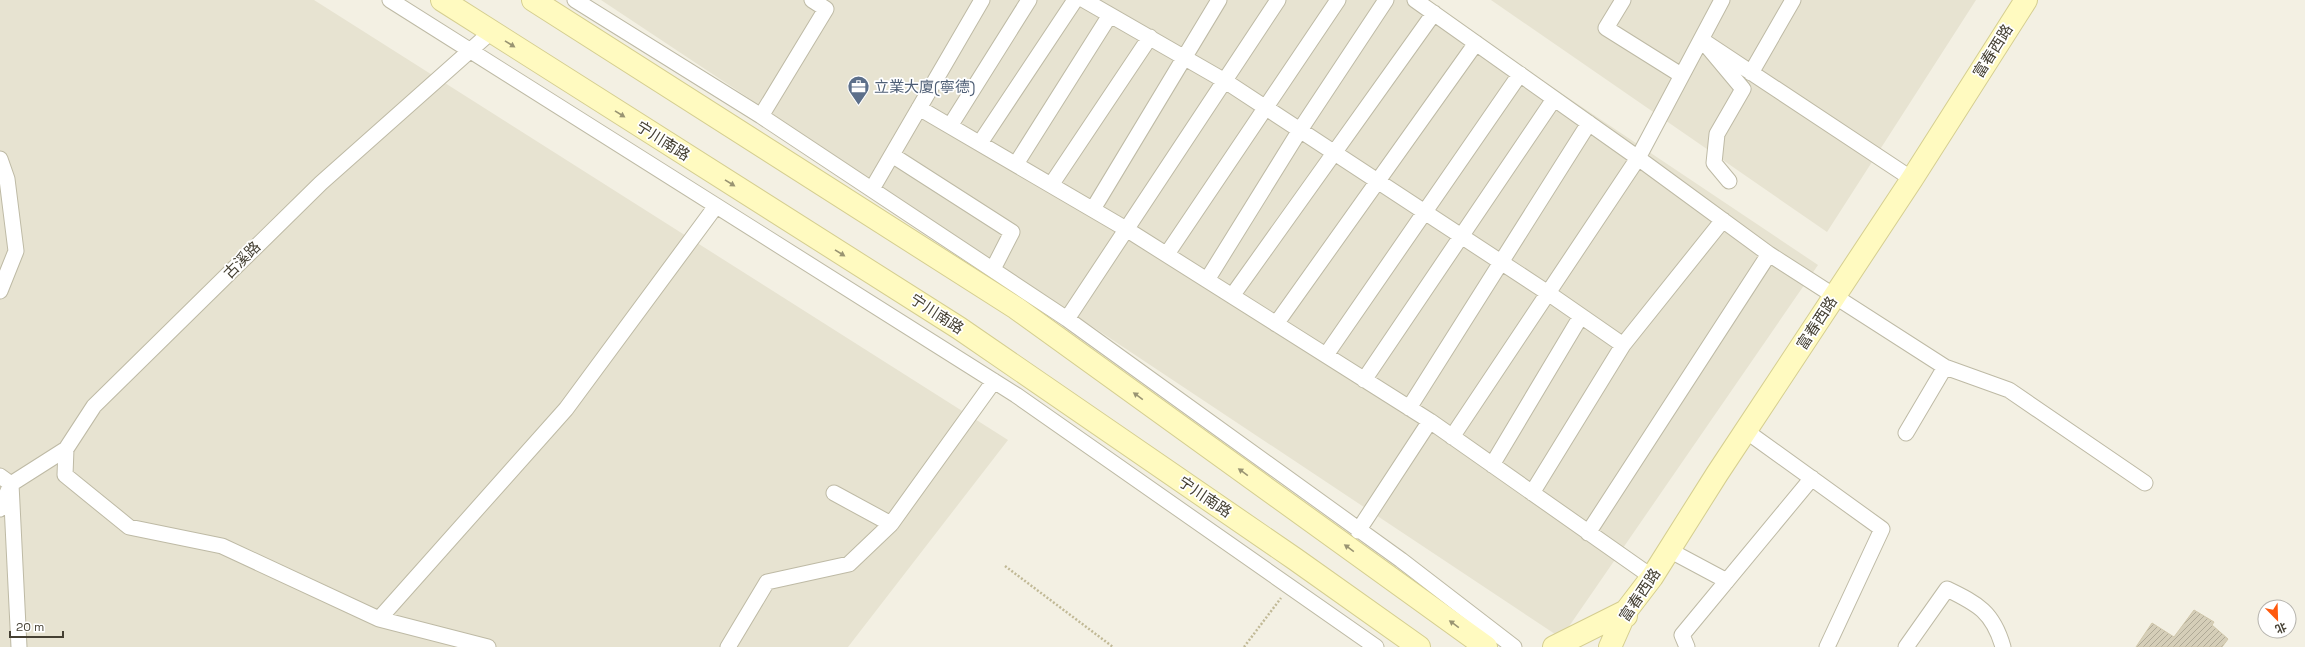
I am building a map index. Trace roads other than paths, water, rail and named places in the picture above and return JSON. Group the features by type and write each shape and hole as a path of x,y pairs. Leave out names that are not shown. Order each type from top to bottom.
{"main road":[{"name":"宁川南路","path":"442,0 490,32 959,328 1295,558 1419,647"},
{"path":"533,0 1016,308 1486,647"},
{"name":"富春西路","path":"1610,647 1626,611 1652,577 1912,179 2026,0"},
{"path":"1554,647 1626,611"},
{"path":"1623,647 1626,611"}],"street":[{"path":"390,0 994,381 1376,647"},
{"path":"560,17 576,0 761,116 872,189 1067,319 1401,560 1514,647"},
{"path":"761,116 826,9 812,0"},
{"path":"872,189 982,0"},
{"path":"950,126 1029,0"},
{"path":"980,143 1075,0"},
{"path":"1084,0 1225,81 1502,262 1623,345"},
{"path":"1092,209 1219,0"},
{"path":"1067,319 1278,0"},
{"path":"1167,254 1338,0"},
{"path":"1208,280 1300,130 1386,0"},
{"path":"1415,0 1638,158 1769,254 1945,367 2010,390 2145,483"},
{"path":"1623,0 1606,28 1681,75"},
{"path":"1452,437 1638,158 1722,0"},
{"path":"1750,73 1793,0"},
{"path":"1232,296 1336,153 1434,13"},
{"path":"1016,164 1110,15"},
{"name":"古溪路","path":"6,480 66,449 94,406 321,183 490,32"},
{"path":"1051,185 1150,38"},
{"path":"1702,40 1912,179"},
{"path":"1702,40 1743,89 1717,134 1714,163 1729,181"},
{"path":"1276,324 1476,43"},
{"path":"1326,356 1520,74"},
{"path":"1364,380 1554,99"},
{"path":"919,108 1126,228 1430,421 1652,577"},
{"path":"1409,408 1589,123"},
{"path":"892,155 1012,232 993,269"},
{"path":"0,159 7,180 16,251 0,291"},
{"path":"379,619 566,409 716,206"},
{"path":"1532,493 1623,345 1723,220"},
{"path":"1588,533 1769,254"},
{"path":"1492,465 1581,316"},
{"path":"1906,433 1945,367"},
{"path":"728,647 767,582 849,564 891,524 994,381"},
{"path":"1358,530 1430,421"},
{"path":"1746,431 1882,529 1827,647"},
{"path":"66,449 65,475 129,527 222,546 379,619 488,647"},
{"path":"1687,647 1682,635 1812,478"},
{"path":"0,509 6,480"},
{"path":"6,480 19,647"},
{"path":"834,493 891,524"},
{"path":"1669,550 1727,581"},
{"path":"1906,647 1947,589 1977,603 1998,628 2003,647"}],"place":[{"name":"立業大廈(寧德)","path":"859,106"}]}
